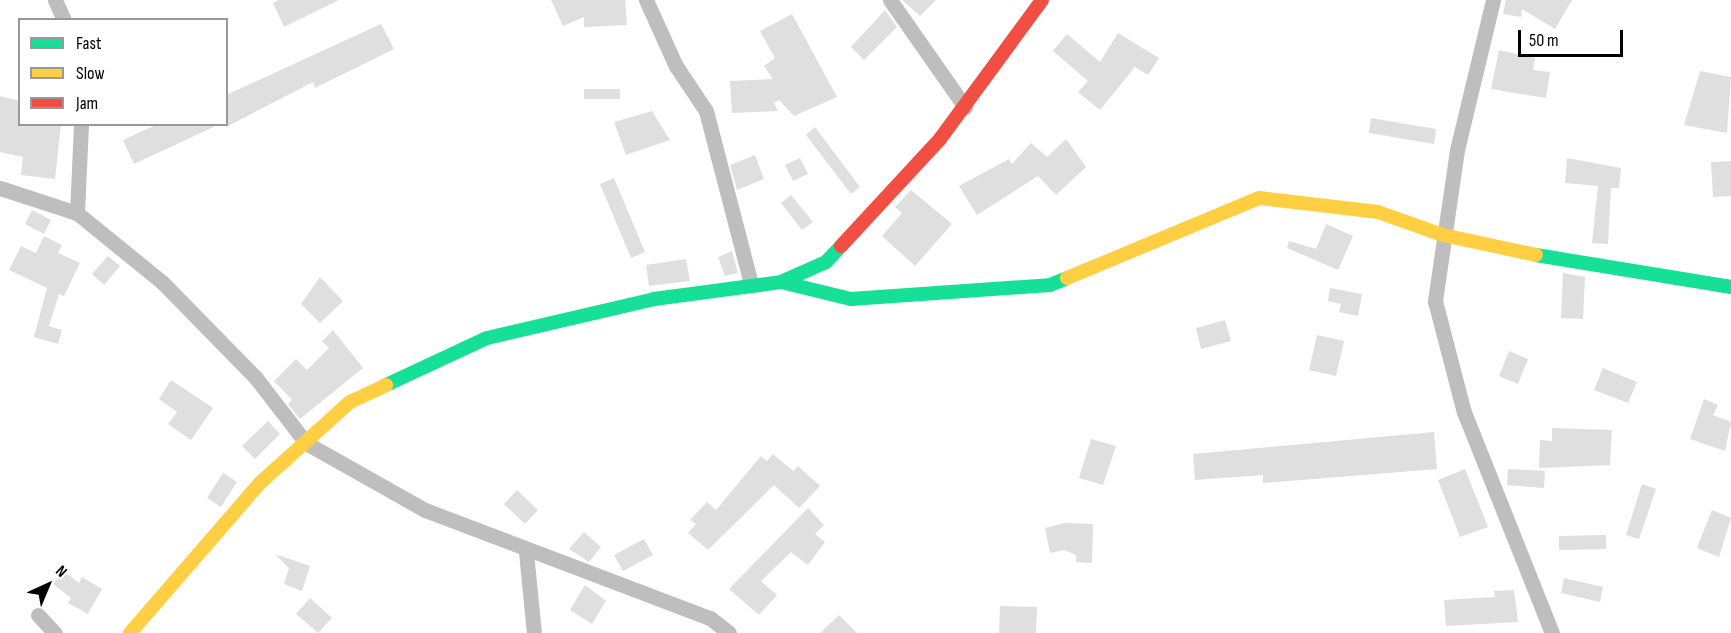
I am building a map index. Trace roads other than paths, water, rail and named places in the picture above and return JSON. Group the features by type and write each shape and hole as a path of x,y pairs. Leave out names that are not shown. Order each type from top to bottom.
{"street":[{"path":"55,0 63,18"},
{"path":"646,0 676,66 706,111 752,284"},
{"path":"890,0 965,107"},
{"path":"781,282 826,262 965,107 1042,0"},
{"path":"1493,0 1443,235 1435,301 1445,357 1552,633"},
{"path":"78,213 81,126"},
{"path":"0,188 78,213 213,330 306,443 425,510 526,552 680,606 729,633"},
{"path":"130,633 260,483 350,402 487,338 643,302 752,284 781,282 851,299 1050,285 1259,198 1378,212 1443,235 1731,287"},
{"path":"526,552 534,633"},
{"path":"38,615 55,633"}]}
